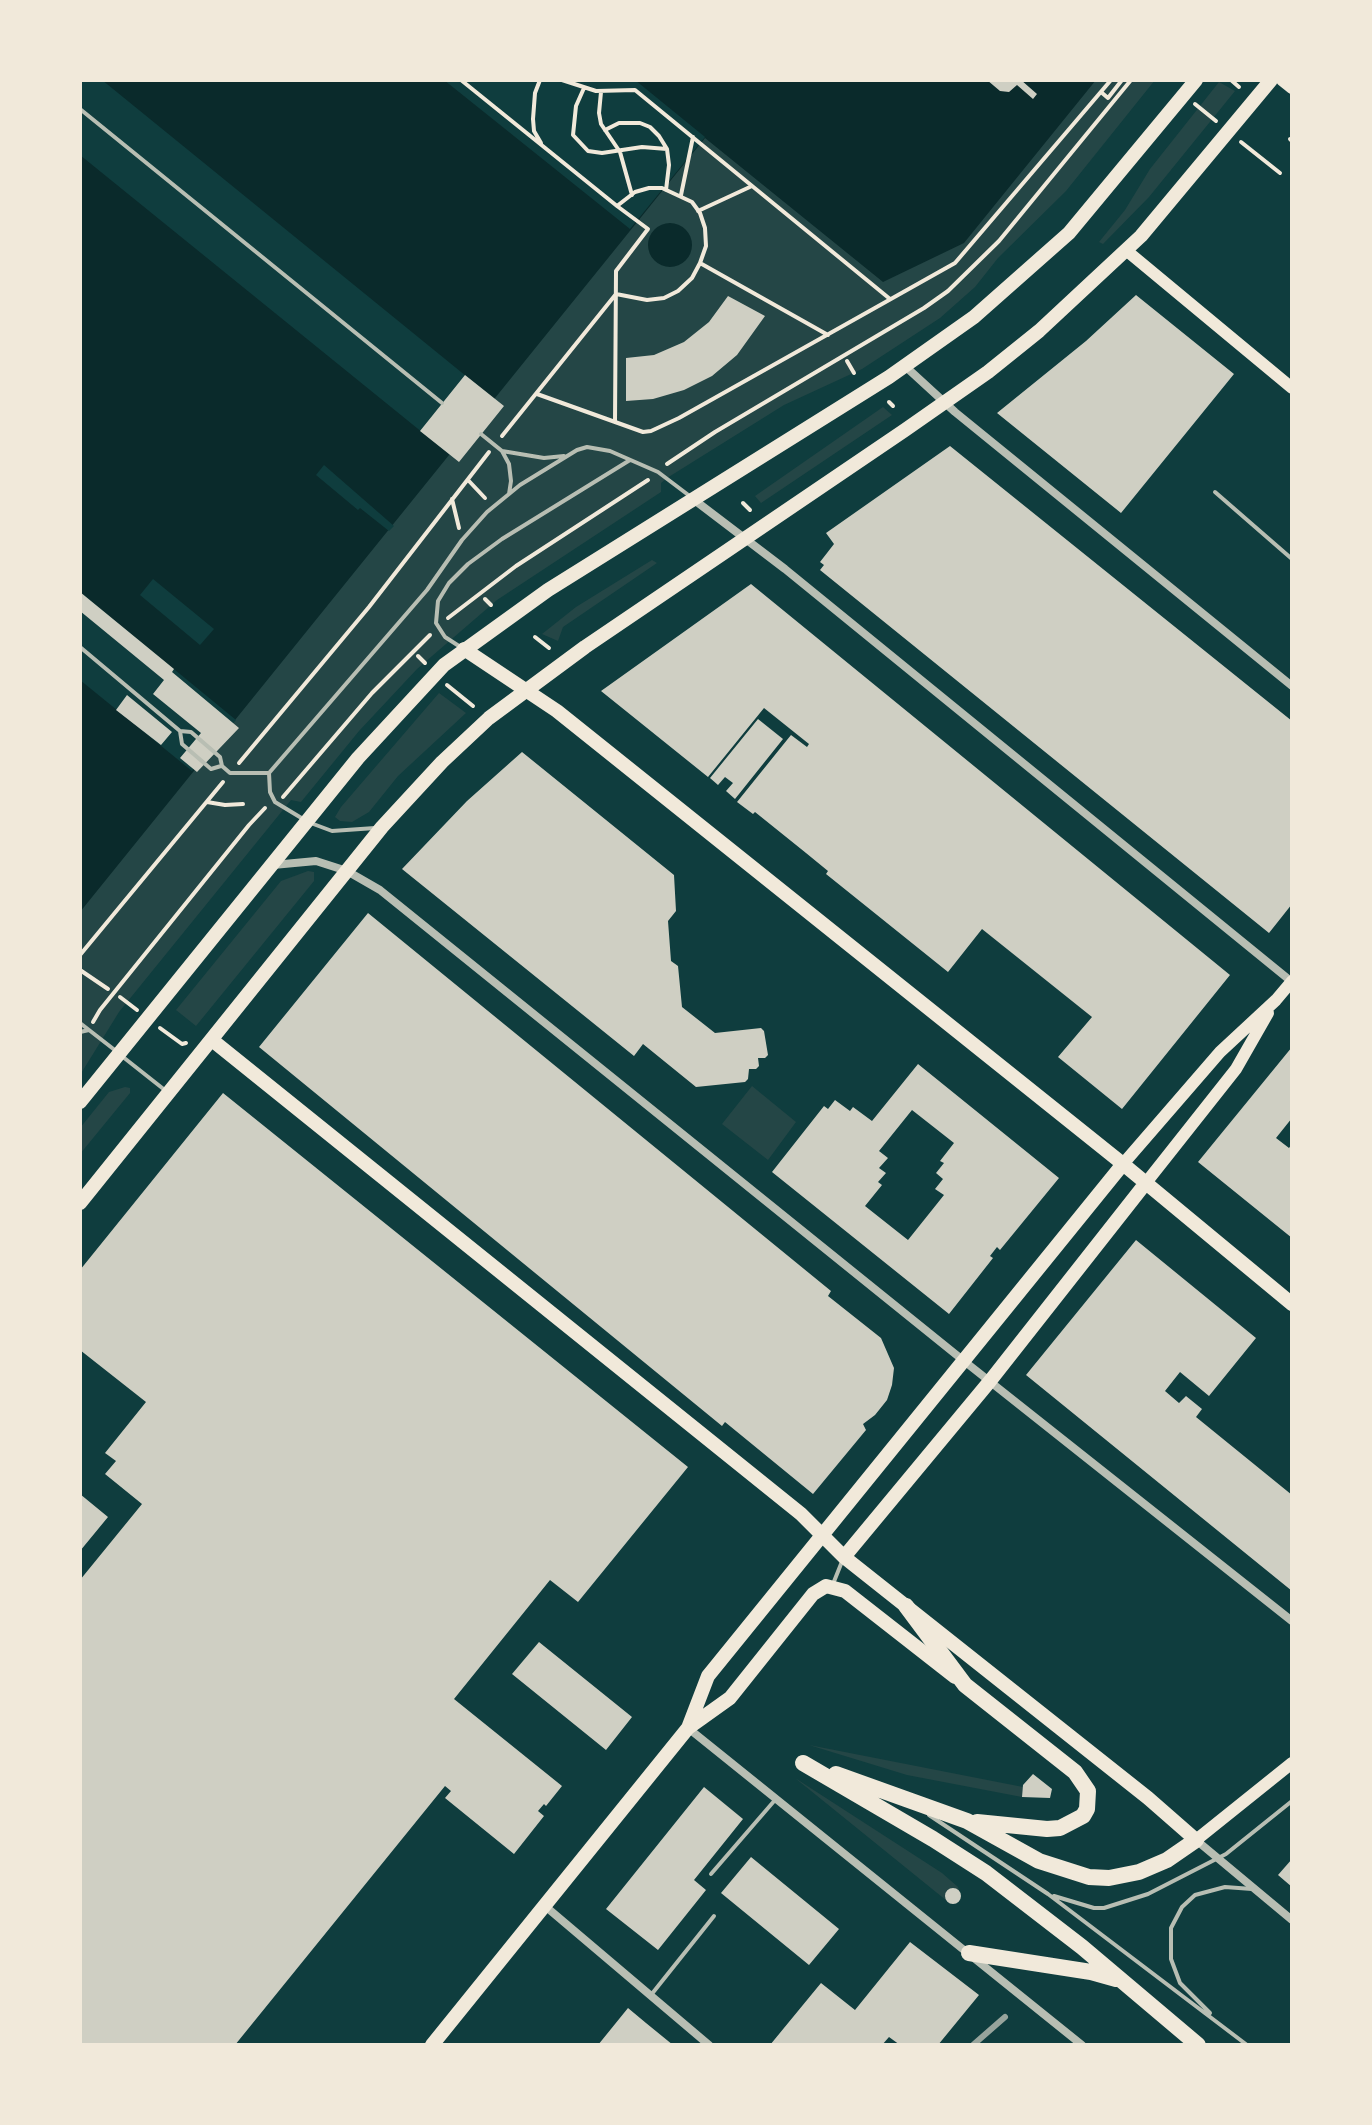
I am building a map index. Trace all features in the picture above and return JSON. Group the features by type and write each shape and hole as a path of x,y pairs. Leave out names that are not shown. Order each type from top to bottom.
{"highway":[{"path":"906,1606 965,1685 1075,1772 1083,1781 1089,1801 1083,1816 1060,1828 967,1821"},
{"path":"1196,1840 1167,1860 1139,1872 1109,1878 1089,1877 1039,1861 967,1821 803,1763 961,1855 1125,1982 1198,2045"},
{"path":"969,1953 1091,1972 1125,1982"}],"main road":[{"path":"80,1102 379,734 435,673 548,590 906,367 983,310 1069,233 1196,80"},
{"path":"80,1203 382,827 442,762 489,718 585,647 988,372 1039,331 1127,251 1271,80"},
{"path":"1282,80 1292,88"},
{"path":"1127,251 1292,388"},
{"path":"464,649 526,690 667,798 1123,1164 1292,1304"},
{"path":"688,1728 708,1676 822,1534 1123,1164 1220,1052 1292,982"},
{"path":"844,1557 990,1381 1236,1069 1276,1000"},
{"path":"212,1040 822,1534 844,1557 1136,1788 1196,1840 1292,1763"},
{"path":"432,2045 688,1728 730,1698 813,1594 826,1586 845,1591 965,1685"}],"street":[{"path":"906,367 943,402 1292,686"},
{"path":"693,498 1292,982"},
{"path":"272,865 316,861 347,871 380,890 1292,1621"},
{"path":"688,1728 1082,2045"},
{"path":"1196,1840 1292,1920"},
{"path":"545,1906 709,2045"}],"lane":[{"path":"80,109 442,403"},
{"path":"481,434 502,451 510,472 509,494"},
{"path":"382,827 341,832 308,822 275,802 270,792 269,773 427,590 462,540 509,494 582,448 594,447 658,472 693,498"},
{"path":"502,451 544,458 567,456"},
{"path":"464,649 445,637 436,623 438,601 449,583 502,539 630,460"},
{"path":"1215,492 1292,559"},
{"path":"80,647 180,731 191,732 220,757 222,766 230,773 269,773"},
{"path":"180,731 182,744 211,769 222,766"},
{"path":"80,1023 169,1093"},
{"path":"80,1032 89,1030"},
{"path":"833,1586 844,1557"},
{"path":"711,1874 776,1798"},
{"path":"904,1799 1048,1894 1247,2045"},
{"path":"1048,1894 1094,1908 1148,1894 1218,1859 1292,1801"},
{"path":"1224,2026 1180,1983 1171,1959 1170,1936 1182,1907 1195,1895 1215,1888 1255,1890"},
{"path":"651,1995 714,1916"}],"path":[{"path":"461,80 648,229 616,271 615,423"},
{"path":"540,80 533,119 534,131 542,145"},
{"path":"562,80 601,91 635,90 891,300"},
{"path":"537,394 634,430 651,431 828,335 955,263 1111,80"},
{"path":"1101,92 1108,98 1122,80"},
{"path":"1231,80 1239,87"},
{"path":"584,88 573,118 573,135 588,151 620,152 642,147 667,149"},
{"path":"601,91 599,113 605,130 620,152 632,195"},
{"path":"605,130 619,123 640,123 659,136 667,149 666,190"},
{"path":"681,195 693,137"},
{"path":"698,211 752,186"},
{"path":"616,294 647,300 664,298 678,291 692,278 706,246 705,228 698,211 692,202 681,195 649,188 617,206"},
{"path":"700,263 828,335"},
{"path":"80,955 369,607 616,294"},
{"path":"847,361 854,373"},
{"path":"467,479 485,498"},
{"path":"452,499 459,528"},
{"path":"743,503 750,510"},
{"path":"485,599 491,605"},
{"path":"535,637 549,648"},
{"path":"418,656 425,663"},
{"path":"446,685 473,706"},
{"path":"207,802 243,804"},
{"path":"80,970 108,989"},
{"path":"120,997 127,1003"},
{"path":"160,1028 182,1044"}],"shaded area":[{"path":"80,80 1155,80 1066,191 998,258 975,287 940,318 862,369 784,405 667,478 661,483 661,492 497,600 417,669 359,731 301,802 291,800 119,1012 80,1075"},
{"path":"80,80 1096,80 964,243 883,282 705,138 80,912"},
{"path":"1219,82 1235,91 1149,197 1103,244 1099,242 1125,210 1150,169"},
{"path":"670,223 686,229 692,245 686,261 670,267 654,261 648,245 654,229"},
{"path":"883,407 892,415 761,503 755,496"},
{"path":"652,560 657,563 563,627 558,641 542,634 576,607"},
{"path":"439,693 466,713 398,776 369,812 352,822 340,821 335,817 341,807"},
{"path":"308,871 314,872 314,881 196,1026 176,1010 281,881"},
{"path":"752,1086 796,1122 768,1160 722,1124"},
{"path":"130,1088 130,1093 80,1154 80,1128 109,1092"},
{"path":"809,1745 1023,1787 1022,1797 907,1775"},
{"path":"795,1778 942,1873 958,1887 960,1893 954,1888 949,1890 945,1896 947,1901"}],"pier":[{"path":"80,80 102,80 493,398 449,454 80,155"},
{"path":"444,80 635,80 705,137 630,229"},
{"path":"324,465 394,526 389,531 316,475"},
{"path":"153,579 214,629 200,645 140,595"},
{"path":"80,592 236,720 192,771 80,680"}],"building":[{"path":"987,80 1021,80 1037,94 1033,99 1017,85 1009,92 1000,91"},
{"path":"1136,295 1234,374 1121,513 997,413 1086,341"},
{"path":"728,296 765,316 737,355 712,376 684,390 653,399 626,401 626,358 654,355 684,342 709,322"},
{"path":"465,375 504,406 459,462 420,431"},
{"path":"950,446 1292,721 1292,904 1269,933 820,570 824,565 820,562 834,544 826,533"},
{"path":"751,584 1230,975 1122,1109 1058,1057 1092,1017 982,929 948,972 826,874 828,871 806,853 755,812 753,814 737,802 791,735 807,747 809,744 764,708 708,777 601,691"},
{"path":"80,592 174,669 172,672 239,728 197,772 180,758 201,733 153,694 164,680 80,611"},
{"path":"127,695 172,732 161,745 116,710"},
{"path":"758,719 783,739 735,799 726,791 733,783 725,777 718,785 710,778"},
{"path":"522,752 674,875 676,911 668,921 671,961 678,966 682,1007 715,1033 761,1028 764,1031 768,1055 758,1058 759,1066 749,1069 745,1082 696,1087 643,1044 634,1056 402,869 467,801"},
{"path":"368,913 831,1291 828,1296 881,1338 894,1368 887,1400 863,1424 866,1430 813,1494 725,1422 722,1426 259,1047"},
{"path":"1292,1047 1292,1118 1276,1138 1289,1148 1292,1144 1292,1238 1198,1162"},
{"path":"918,1064 1059,1178 1000,1250 997,1247 990,1256 993,1258 949,1314 772,1172 824,1106 828,1109 835,1100 850,1111 853,1107 872,1121","holes":["912,1110 954,1143 940,1161 944,1163 936,1173 943,1179 935,1189 944,1195 908,1240 865,1206 882,1185 878,1182 886,1173 879,1168 888,1158 879,1151"]},
{"path":"223,1093 688,1467 578,1602 550,1580 454,1699 562,1786 538,1811 544,1816 514,1854 445,1798 451,1791 445,1786 235,2045 80,2045 80,1580 142,1504 105,1474 116,1461 105,1453 146,1402 80,1350 80,1270"},
{"path":"1136,1240 1256,1338 1209,1396 1180,1372 1165,1391 1179,1403 1186,1396 1202,1409 1196,1417 1292,1495 1292,1591 1026,1375"},
{"path":"80,1494 108,1517 80,1551"},
{"path":"539,1642 632,1717 606,1750 512,1674"},
{"path":"1033,1774 1052,1789 1050,1798 1022,1797 1023,1785"},
{"path":"704,1787 743,1819 694,1880 706,1890 658,1950 606,1909"},
{"path":"751,1857 839,1929 809,1965 721,1893"},
{"path":"1292,1859 1292,1887 1278,1875"},
{"path":"953,1888 959,1890 959,1902 953,1904 947,1902 945,1896 947,1890"},
{"path":"910,1942 979,1995 938,2045 900,2045 889,2037 882,2045 770,2045 821,1983 855,2010"},
{"path":"628,2008 646,2023 673,2045 598,2045"}],"railway":[{"path":"973,2045 1005,2017"}]}
